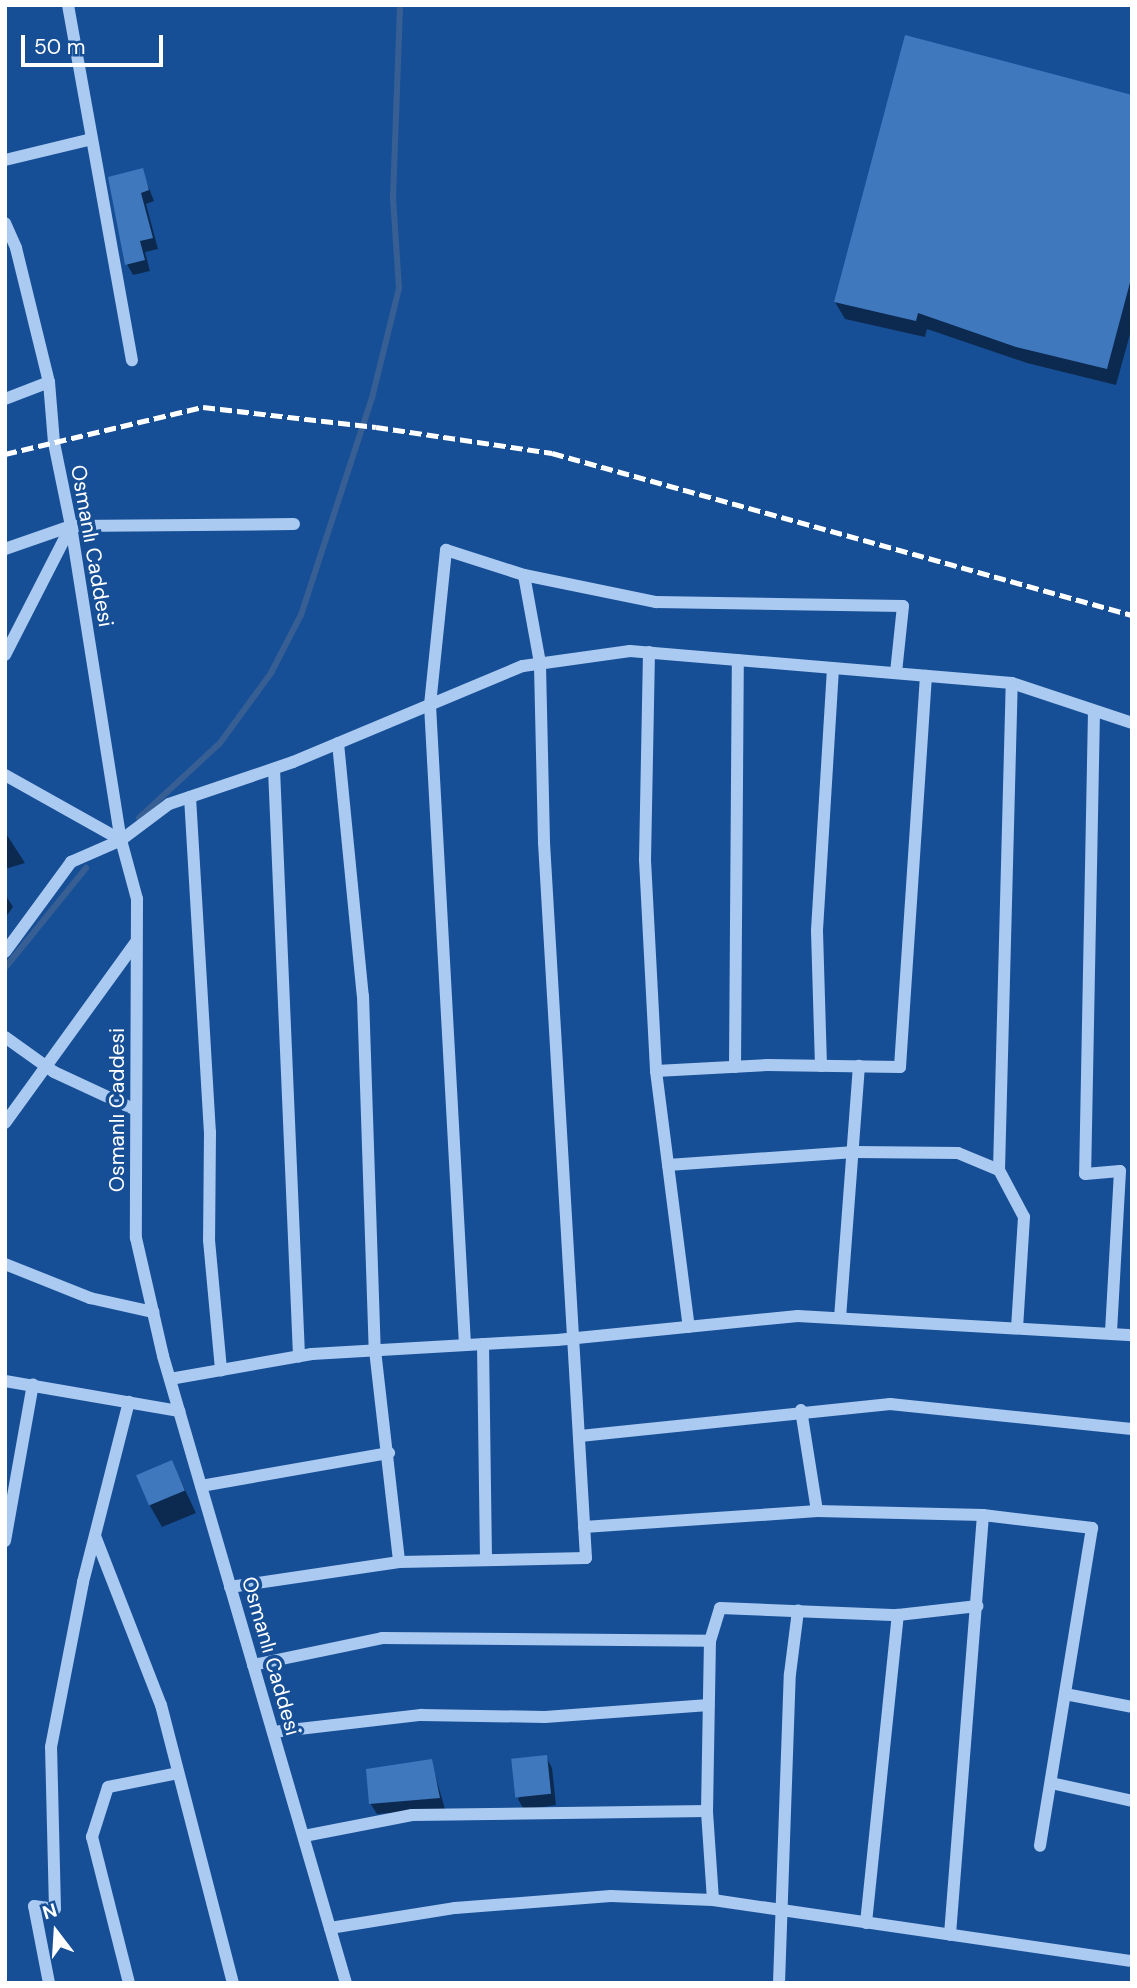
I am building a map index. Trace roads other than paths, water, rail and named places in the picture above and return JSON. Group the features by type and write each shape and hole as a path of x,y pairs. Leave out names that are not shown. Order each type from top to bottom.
{"street":[{"path":"68,5 132,359"},
{"path":"5,160 92,139"},
{"name":"Osmanlı Caddesi","path":"5,223 16,248 49,382 54,443 71,526 121,840 137,899 136,1238 170,1380 346,1983"},
{"path":"5,399 49,382"},
{"path":"5,550 71,526 294,524"},
{"path":"5,655 71,526"},
{"path":"465,1345 430,705 446,550 524,575 656,602 903,606 896,673"},
{"path":"230,1587 399,1562 586,1558 576,1338 545,856 540,663 524,575"},
{"path":"5,952 71,862 121,840 169,804 274,769 523,666 629,651 1012,683 1132,723"},
{"path":"649,652 645,860 656,1071 689,1327"},
{"path":"735,1067 738,660"},
{"path":"821,1066 817,930 833,668"},
{"path":"656,1071 735,1067 900,1067 926,676"},
{"path":"1012,683 999,1170 1024,1217 1017,1328"},
{"path":"1094,711 1085,1174 1120,1171 1111,1334"},
{"path":"338,743 363,996 375,1350 399,1562"},
{"path":"274,769 299,1356"},
{"path":"5,775 121,840"},
{"path":"190,797 209,1132 209,1240 222,1370"},
{"path":"5,1122 136,942"},
{"path":"5,1037 44,1065 136,1110"},
{"path":"840,1318 855,1152 859,1066"},
{"path":"668,1165 855,1152 958,1153 999,1170"},
{"path":"5,1264 90,1298 153,1312"},
{"path":"170,1380 299,1356 576,1338 798,1316 1132,1335"},
{"path":"483,1344 486,1560"},
{"path":"5,1381 179,1411"},
{"path":"5,1541 33,1384"},
{"path":"49,1983 34,1906 55,1909 51,1746 95,1536 128,1402"},
{"path":"580,1436 801,1410 890,1404 1132,1429"},
{"path":"801,1410 817,1511"},
{"path":"201,1486 388,1453"},
{"path":"584,1527 817,1511 983,1515 1092,1528 1040,1846"},
{"path":"950,1935 983,1515"},
{"path":"95,1536 161,1705 233,1983"},
{"path":"713,1900 707,1811 710,1641 720,1608 898,1615 977,1606"},
{"path":"779,1983 789,1700 798,1611"},
{"path":"866,1923 898,1615"},
{"path":"253,1665 382,1638 710,1641"},
{"path":"1065,1694 1132,1707"},
{"path":"273,1732 421,1715 545,1717 709,1704"},
{"path":"129,1983 92,1836 108,1787 178,1773"},
{"path":"1051,1783 1132,1801"},
{"path":"304,1836 412,1815 707,1811"},
{"path":"330,1928 455,1908 598,1896 713,1900 1132,1961"}],"waterway":[{"path":"139,818 220,743 271,673 301,615 372,398 399,288 393,198 400,5"},
{"path":"5,968 86,868"}],"railway":[{"path":"5,454 203,407 376,427 552,453 1132,615"}]}
